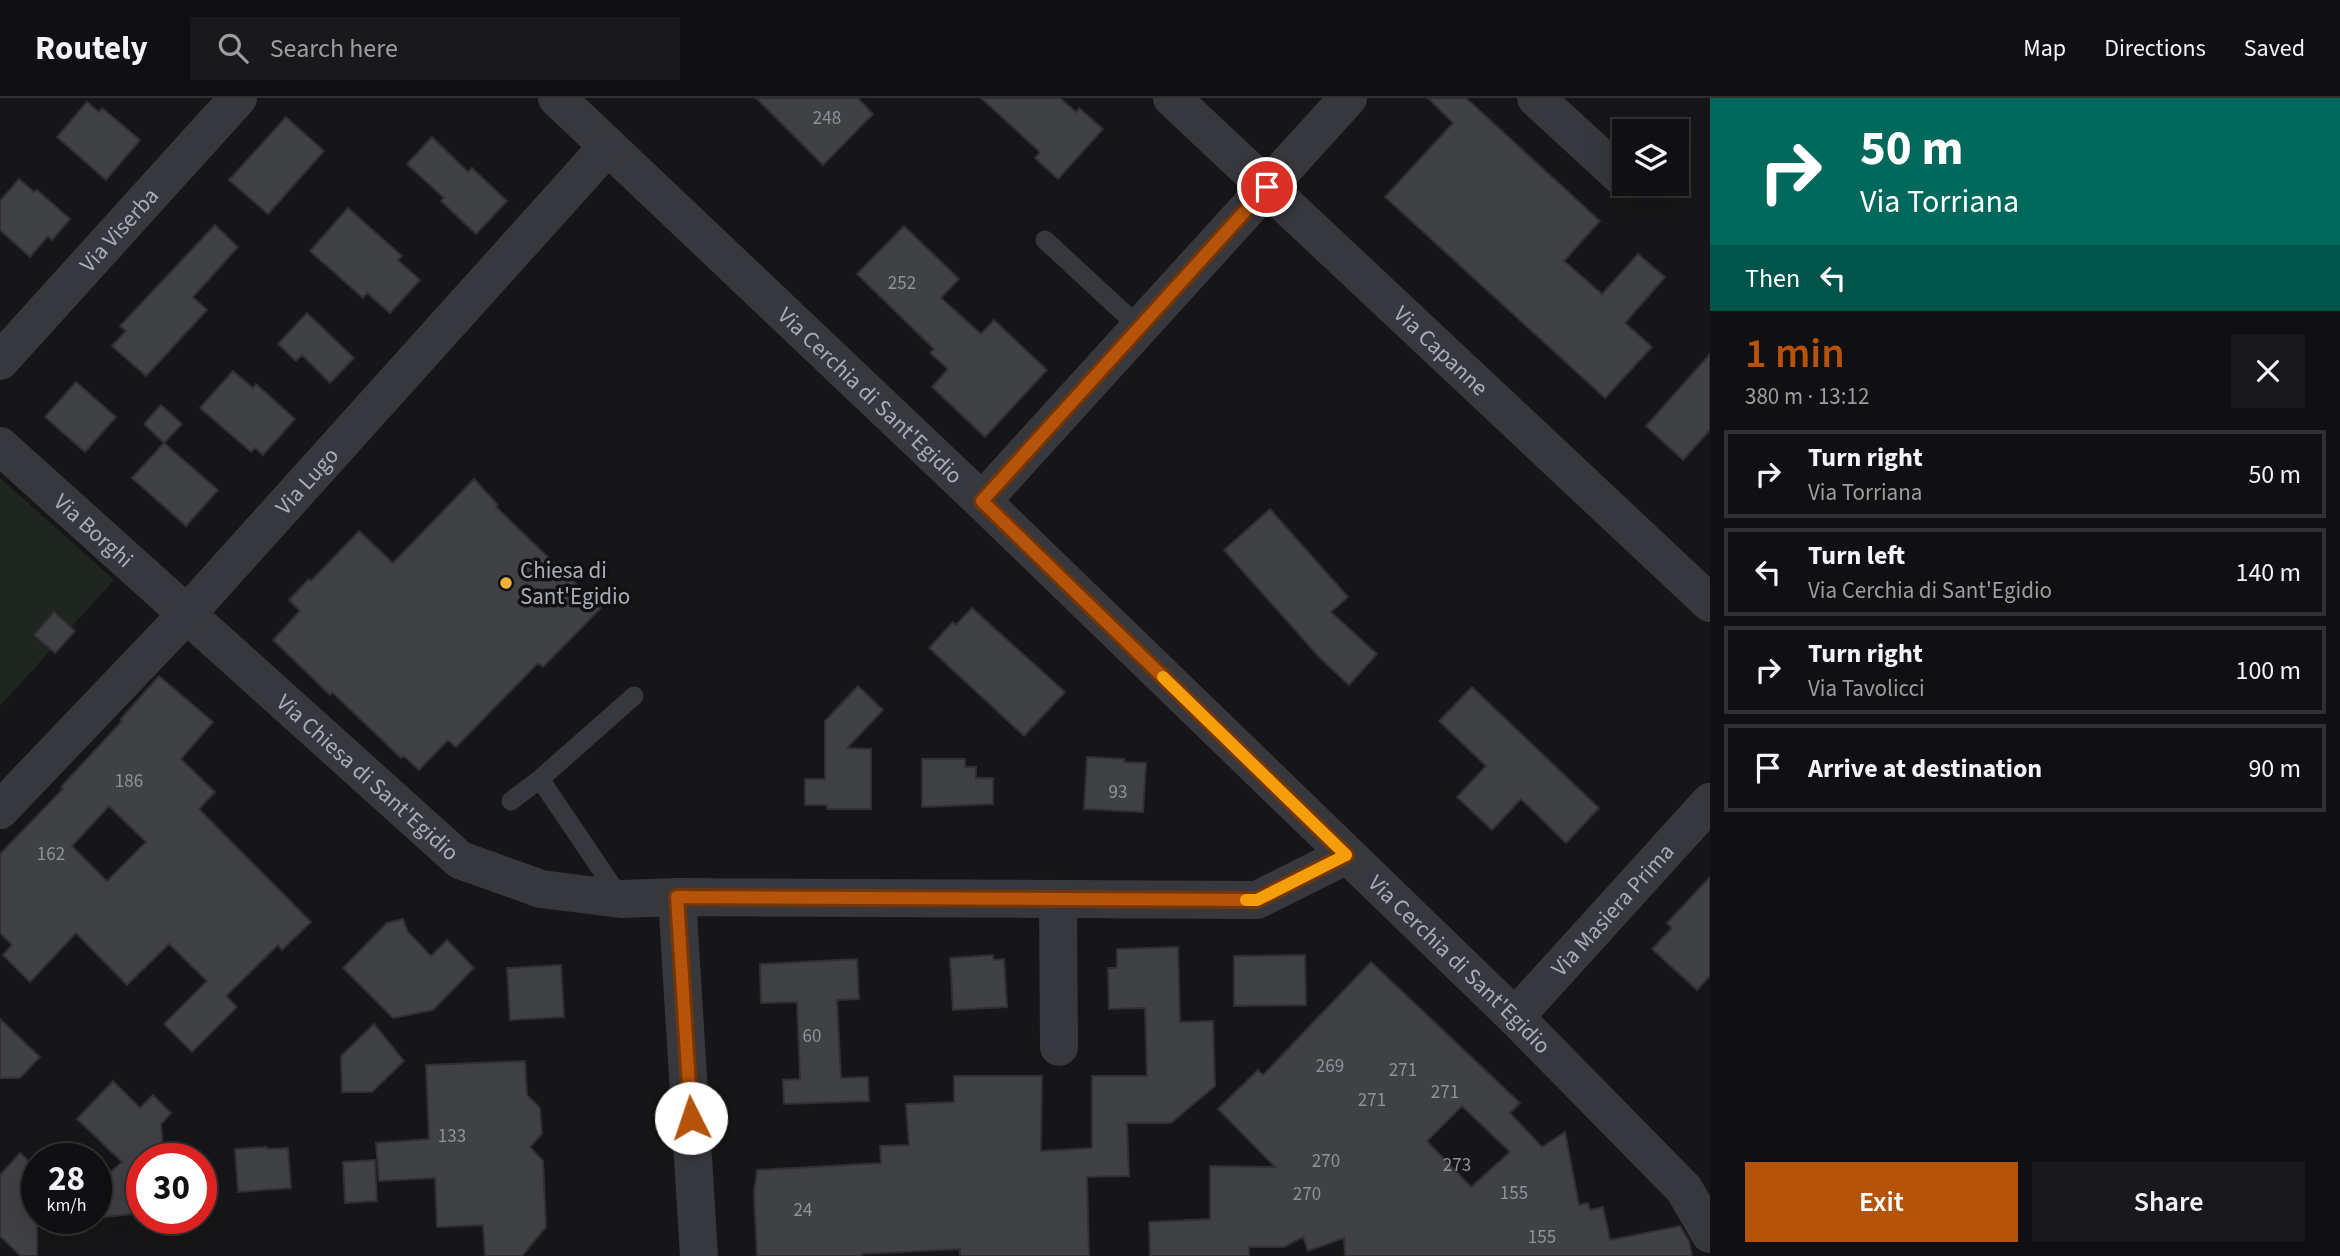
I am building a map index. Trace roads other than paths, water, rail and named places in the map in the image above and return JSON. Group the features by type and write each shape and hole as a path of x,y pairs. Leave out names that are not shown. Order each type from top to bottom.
{"street":[{"name":"Via Viserba","path":"0,361 238,98"},
{"name":"Via Cerchia di Sant'Egidio","path":"557,98 982,501 1515,1017 1684,1189 1710,1234"},
{"name":"Via Capanne","path":"1171,98 1710,603"},
{"path":"982,501 1348,98"},
{"path":"1536,98 1612,168"},
{"name":"Via Lugo","path":"0,810 186,615 608,146"},
{"name":"Via Borghi","path":"0,446 186,615"},
{"name":"Via Chiesa di Sant'Egidio","path":"186,615 460,860 541,889 621,899 1257,900 1346,855"},
{"name":"Via Masiera Prima","path":"1515,1017 1710,802"},
{"path":"677,897 699,1256"},
{"path":"1058,899 1059,1047"}],"lane":[{"path":"1045,240 1139,327"},
{"path":"511,801 634,696"},
{"path":"540,779 621,899"}],"place":[{"name":"Chiesa di Sant'Egidio","path":"506,583"}]}
